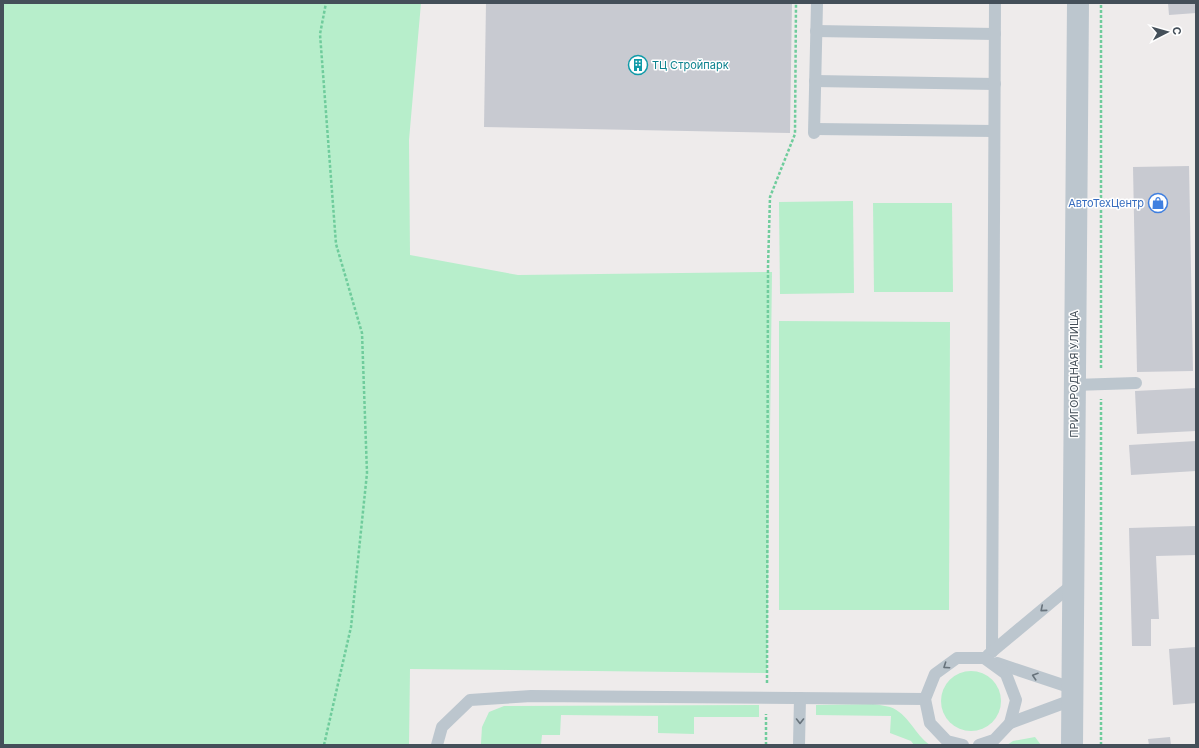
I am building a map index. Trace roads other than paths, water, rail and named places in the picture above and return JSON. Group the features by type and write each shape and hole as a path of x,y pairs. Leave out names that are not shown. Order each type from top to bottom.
{"street":[{"name":"ПРИГОРОДНАЯ УЛИЦА","path":"1072,745 1072,584 1078,3"}],"lane":[{"path":"817,3 815,131 994,131"},
{"path":"995,3 988,655 1006,674 1016,700 1010,723"},
{"path":"816,31 995,34"},
{"path":"815,81 994,84"},
{"path":"1074,385 1136,383"},
{"path":"988,655 1072,584"},
{"path":"963,745 947,741 930,723 925,699 935,674 957,658 988,655 1072,694"},
{"path":"982,744 994,740 1010,723 1072,694"},
{"path":"437,745 442,727 470,700 531,696 925,699"},
{"path":"799,745 800,698"}],"place":[{"name":"ТЦ Стройпарк","path":"638,65"},
{"name":"АвтоТехЦентр","path":"1158,203"}]}
